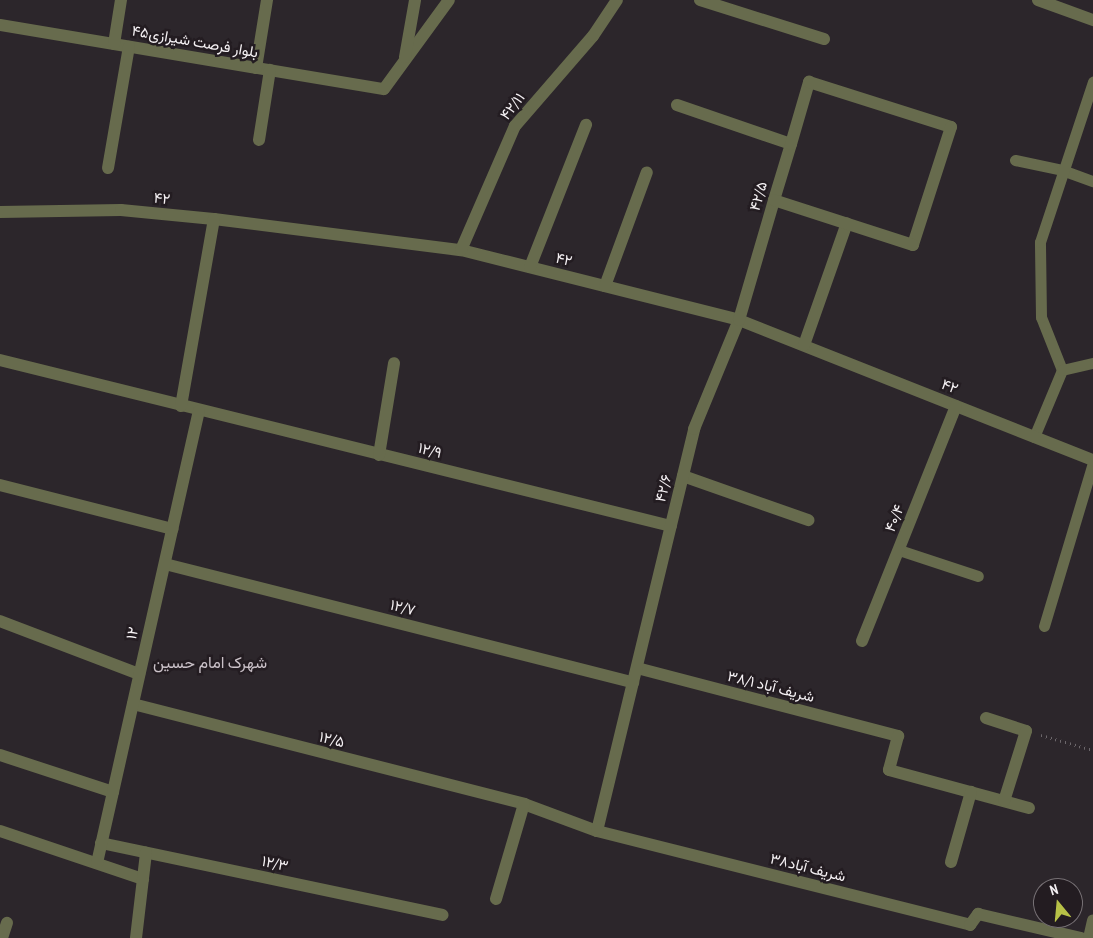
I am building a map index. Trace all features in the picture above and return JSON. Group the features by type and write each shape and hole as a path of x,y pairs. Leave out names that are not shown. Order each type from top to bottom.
{"street":[{"path":"114,44 121,0"},
{"path":"256,68 267,0"},
{"path":"404,61 415,0"},
{"path":"404,61 449,0"},
{"name":"۴۲/۱۱","path":"462,250 515,126 594,36 617,0"},
{"path":"700,0 824,39"},
{"path":"1038,0 1093,20"},
{"name":"بلوار فرصت شیرازی۴۵","path":"0,25 384,89 404,61"},
{"path":"108,168 129,46"},
{"path":"258,140 270,70"},
{"name":"۴۲/۵","path":"739,320 809,82 951,127 913,244 847,223"},
{"path":"677,105 791,144"},
{"path":"530,268 586,125"},
{"path":"605,286 647,172"},
{"path":"774,200 847,223 804,345"},
{"name":"۴۲","path":"0,212 121,210 214,219 462,250 739,320 1093,462"},
{"path":"180,406 214,219"},
{"name":"۴۲/۶","path":"597,831 694,429 739,320"},
{"name":"۱۲/۹","path":"0,360 671,526"},
{"path":"378,455 394,363"},
{"name":"۴۰/۴","path":"862,641 956,406"},
{"name":"۱۲","path":"97,863 199,410"},
{"path":"683,476 808,520"},
{"path":"0,485 172,529"},
{"name":"۱۲/۷","path":"164,564 633,682"},
{"path":"0,621 139,674"},
{"name":"۳۸/۱ شریف آباد","path":"636,668 898,736 889,770 971,792"},
{"name":"۱۲/۵","path":"133,704 524,804"},
{"path":"986,718 1026,730 1004,801"},
{"path":"0,755 113,792"},
{"path":"951,862 971,792 1029,808"},
{"path":"496,899 524,804"},
{"name":"شریف آباد۳۸","path":"524,804 597,831 970,925 978,914 1081,938"},
{"path":"0,831 143,879"},
{"name":"۱۲/۳","path":"101,843 442,915"},
{"path":"136,938 146,852"},
{"path":"1088,938 1093,920"},
{"path":"2,938 7,923"}],"lane":[{"path":"1034,437 1062,370 1041,317 1040,242 1062,170 1093,82"},
{"path":"1015,160 1062,170 1093,181"},
{"path":"1062,370 1093,362"},
{"path":"1044,626 1093,462"},
{"path":"899,550 978,576"}],"path":[{"path":"1026,730 1093,750"}],"district":[{"name":"شهرک امام حسین","path":"210,662"}]}
